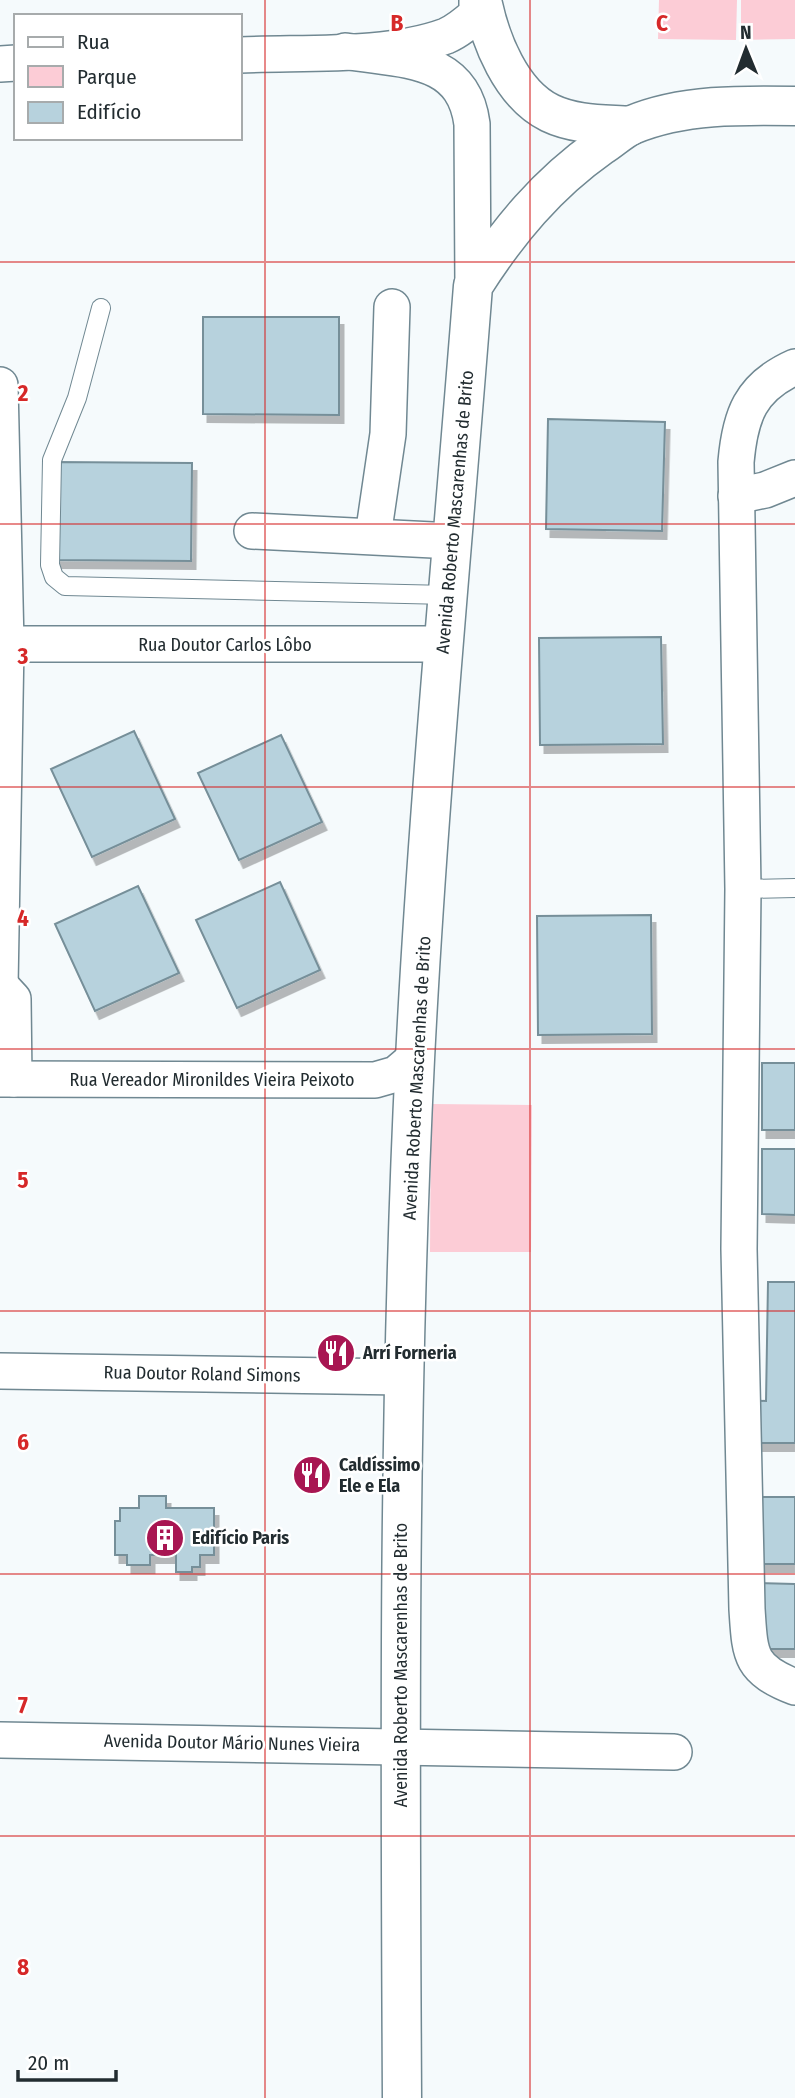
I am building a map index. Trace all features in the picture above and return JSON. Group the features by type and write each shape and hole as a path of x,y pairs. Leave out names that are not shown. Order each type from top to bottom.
{"street":[{"path":"242,55 345,51 416,44 448,35 477,14 480,0"},
{"name":"Avenida Roberto Mascarenhas de Brito","path":"480,0 507,68 529,97 550,113 580,122 631,126 702,109 795,106"},
{"path":"345,51 423,65 444,73 462,89 469,105 472,124 473,286"},
{"name":"Avenida Roberto Mascarenhas de Brito","path":"402,2098 400,1746 403,1377 415,1057 473,286 498,247 537,198 579,162 631,126"},
{"path":"373,536 388,434 392,307"},
{"path":"793,372 770,382 752,399 739,426 736,496 743,889 739,1249 749,1634 752,1658 758,1668 795,1687"},
{"path":"0,385 3,660 0,986 13,999 7,1079"},
{"path":"736,496 765,490 795,478"},
{"path":"252,531 453,541"},
{"name":"Rua Doutor Carlos Lôbo","path":"3,660 444,644"},
{"name":"Rua Vereador Mironildes Vieira Peixoto","path":"7,1079 374,1080 396,1074 415,1057"},
{"name":"Rua Doutor Roland Simons","path":"0,1371 403,1377"},
{"name":"Avenida Doutor Mário Nunes Vieira","path":"0,1740 674,1752"}],"lane":[{"path":"101,307 77,398 52,460 50,565 54,576 65,586 448,595"},
{"path":"743,889 795,888"}],"green space":[{"path":"659,0 737,0 736,40 658,39"},
{"path":"741,0 795,0 795,39 741,40"},
{"path":"431,1104 532,1105 531,1252 430,1252"}],"building":[{"path":"203,317 339,317 339,415 203,414"},
{"path":"548,419 665,422 662,531 546,529"},
{"path":"56,462 192,463 191,561 55,560"},
{"path":"661,637 663,744 540,745 539,638"},
{"path":"134,731 175,819 92,857 51,769"},
{"path":"281,735 322,822 239,860 198,773"},
{"path":"280,882 320,970 237,1008 196,920"},
{"path":"138,886 179,973 95,1011 55,924"},
{"path":"651,915 652,1034 538,1035 537,916"},
{"path":"762,1063 795,1063 795,1130 762,1130"},
{"path":"762,1149 795,1149 795,1215 762,1214"},
{"path":"768,1282 795,1282 795,1443 749,1443 749,1400 766,1401"},
{"name":"Edifício Paris","path":"139,1496 166,1496 166,1508 214,1508 214,1555 200,1555 200,1567 192,1567 192,1572 176,1572 176,1555 150,1555 150,1565 127,1565 127,1555 115,1555 115,1521 120,1521 120,1508 139,1508"},
{"path":"757,1497 795,1497 795,1564 757,1564"},
{"path":"757,1583 795,1584 795,1649 756,1649"}],"place":[{"name":"Arrí Forneria","path":"336,1353"},
{"name":"Caldíssimo Ele e Ela","path":"312,1475"},
{"name":"Edifício Paris","path":"165,1538"}]}
